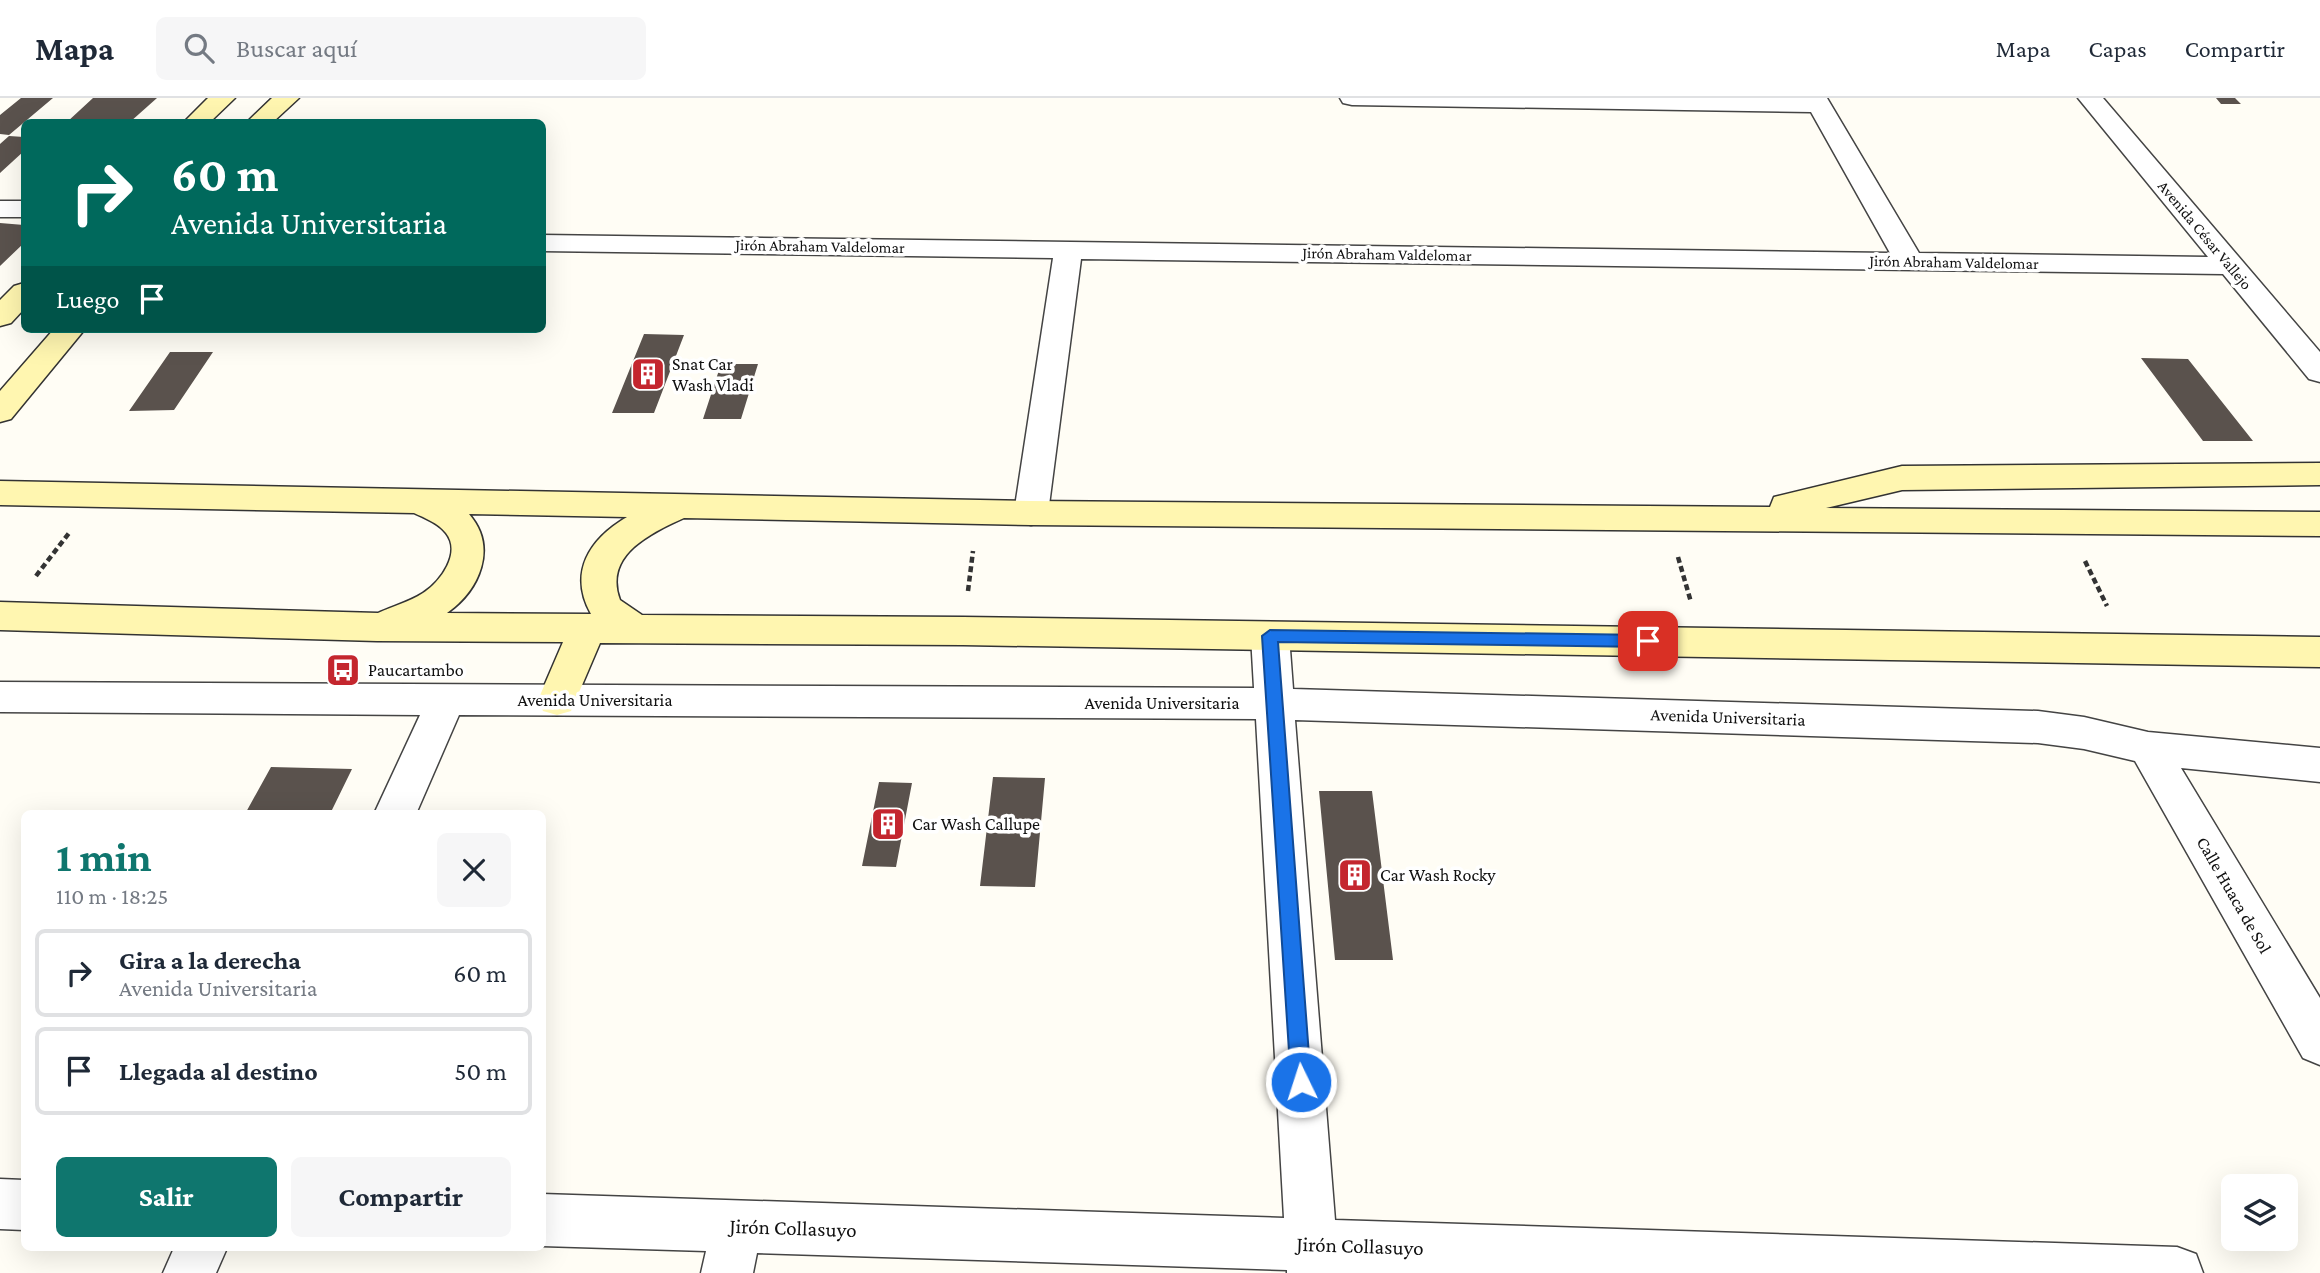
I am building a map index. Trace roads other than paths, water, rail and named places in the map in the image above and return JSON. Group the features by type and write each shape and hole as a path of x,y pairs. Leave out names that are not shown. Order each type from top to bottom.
{"main road":[{"path":"199,119 223,98"},
{"path":"263,119 287,98"},
{"path":"0,317 21,295"},
{"path":"0,412 67,333"},
{"path":"1723,519 1902,478 2320,474"},
{"path":"0,493 1031,513 2320,524"},
{"path":"377,627 439,601 467,565 469,544 463,529 452,519 421,502"},
{"path":"634,628 607,611 599,596 598,578 604,558 619,540 643,523 679,507"},
{"path":"2,616 377,627 963,631 2320,652"},
{"path":"557,700 588,628"}],"street":[{"path":"1352,98 1817,101 1909,261"},
{"name":"Avenida César Vallejo","path":"2090,98 2320,372"},
{"path":"0,209 21,209"},
{"name":"Jirón Abraham Valdelomar","path":"546,243 2231,266"},
{"path":"1031,513 1068,249"},
{"path":"1270,636 1312,1258"},
{"name":"Avenida Universitaria","path":"0,696 1276,704 2038,727 2084,733 2148,748 2320,765"},
{"path":"398,810 447,698"},
{"name":"Calle Huaca de Sol","path":"2148,748 2320,1042"},
{"path":"0,1204 21,1205"},
{"name":"Jirón Collasuyo","path":"546,1221 732,1250 2177,1273"},
{"path":"190,1273 200,1251"}],"place":[{"name":"Snat Car Wash Vladi","path":"648,374"},
{"name":"Paucartambo","path":"343,670"},
{"name":"Car Wash Callupe","path":"888,824"},
{"name":"Car Wash Rocky","path":"1355,875"}]}
